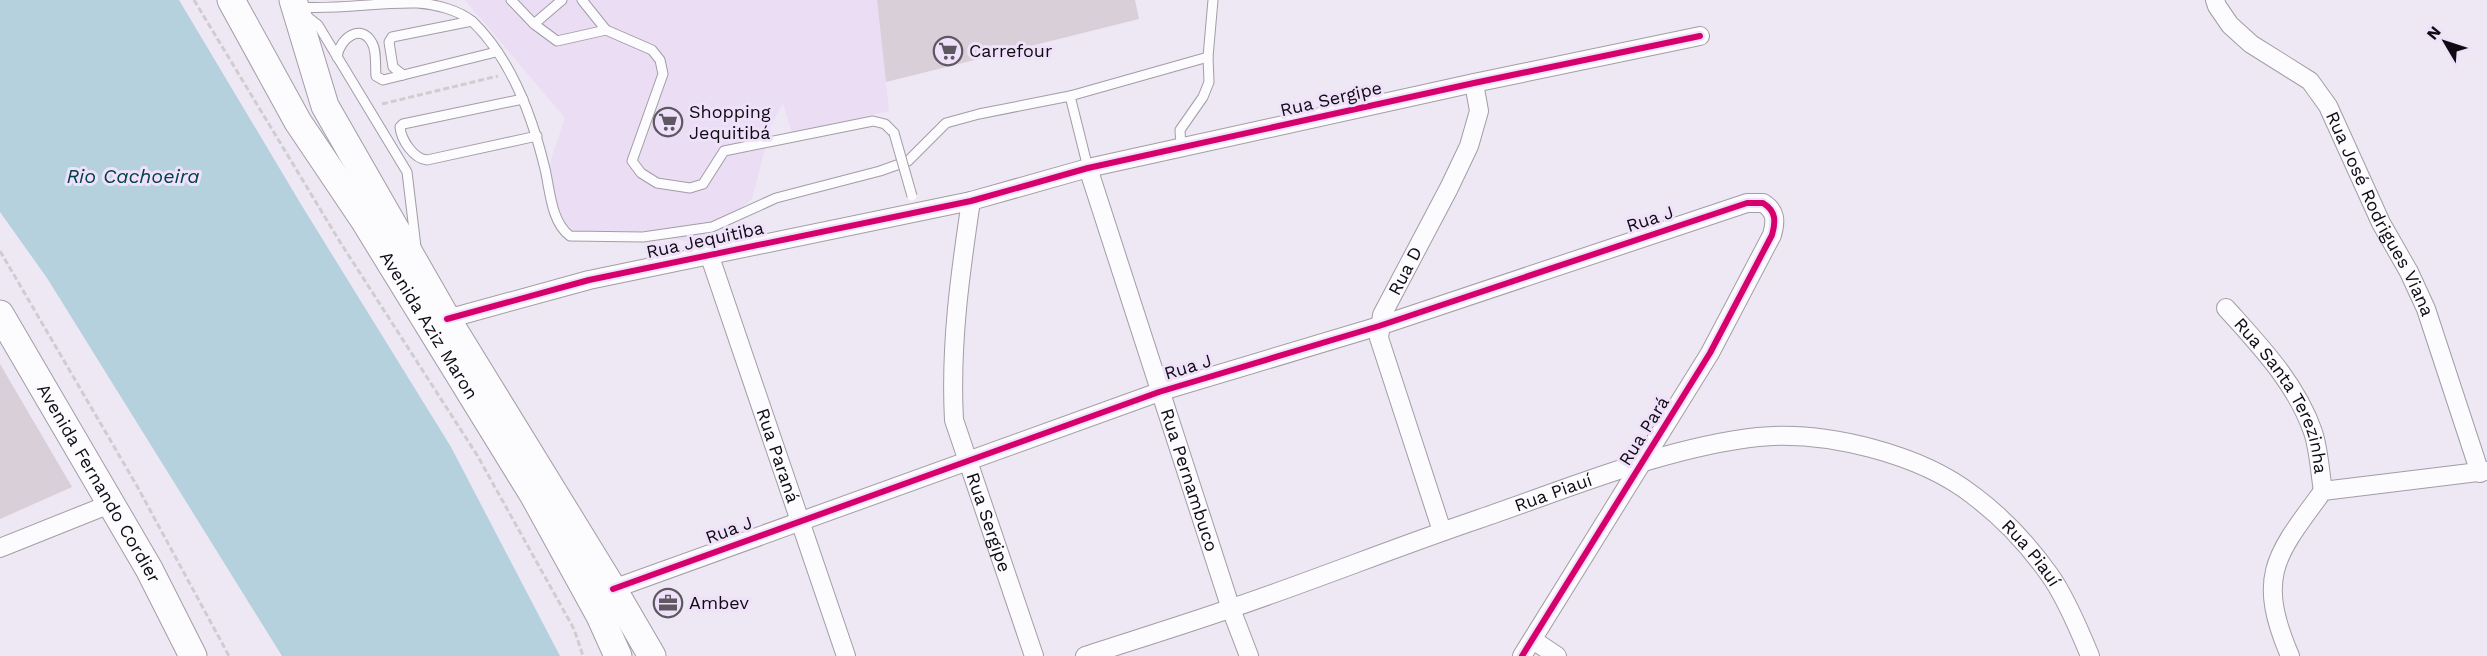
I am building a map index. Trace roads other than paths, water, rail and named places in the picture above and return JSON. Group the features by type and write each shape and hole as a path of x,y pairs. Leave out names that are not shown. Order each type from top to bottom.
{"main road":[{"name":"Avenida Aziz Maron","path":"231,0 298,122 364,220 534,496 600,616 618,656"},
{"name":"Avenida Aziz Maron","path":"294,3 325,106 447,319 652,656"},
{"name":"Avenida Fernando Cordier","path":"0,314 149,569 193,656"}],"street":[{"name":"Rua José Rodrigues Viana","path":"2215,0 2230,25 2252,44 2310,81 2328,105 2381,223 2426,309 2483,472"},
{"name":"Rua Sergipe","path":"1034,656 954,420 952,380 957,303 971,201 1088,168 1474,82 1700,36"},
{"name":"Rua D","path":"1379,326 1382,315 1434,218 1468,146 1479,111 1474,82"},
{"name":"Rua Pernambuco","path":"1088,168 1159,392 1231,609 1249,656"},
{"name":"Rua Jequitiba","path":"447,319 589,280 710,254 914,204 971,201"},
{"name":"Rua J","path":"613,589 1159,392 1379,326 1748,203 1763,203 1774,214"},
{"name":"Rua Pará","path":"1522,656 1710,353 1772,235 1775,223 1774,214"},
{"name":"Rua Paraná","path":"710,254 846,656"},
{"name":"Rua Santa Terezinha","path":"2226,308 2271,359 2294,391 2313,433 2323,492"},
{"path":"1379,326 1379,338 1442,531"},
{"name":"Rua Piauí","path":"1085,656 1231,609 1442,531 1641,464 1708,446 1760,437 1831,439 1889,453 1940,476 1973,495 2010,529 2050,576 2090,656"},
{"path":"2290,656 2279,631 2272,599 2274,571 2289,537 2323,492 2483,472"},
{"path":"0,548 110,504"},
{"path":"1533,640 1557,656"}],"lane":[{"path":"511,0 534,24 557,41 606,30"},
{"path":"534,24 562,0"},
{"path":"582,0 606,30 652,50 660,60 663,74 632,161 641,173 657,183 690,189 703,184 724,151 873,121 885,124 894,133 914,204"},
{"path":"1180,148 1180,130 1203,97 1209,82 1208,57 1214,0"},
{"path":"294,3 343,8 418,3 446,8 472,21 496,52 523,99 537,136 558,223 565,232 576,237 643,237 712,227 776,198 896,166 913,158 946,123 1070,96 1208,57"},
{"path":"294,3 318,25 407,172 418,270"},
{"path":"403,75 393,67 389,42 392,37 472,21"},
{"path":"337,57 339,46 346,37 357,34 368,37 373,44 376,76 383,80 496,52"},
{"path":"1070,96 1088,168"},
{"path":"523,99 403,124 400,132 420,160 537,136"}],"water":[{"name":"Rio Cachoeira","path":"0,0 179,0 302,206 451,447 560,656 282,656 47,278 0,212"}],"place":[{"name":"Carrefour","path":"948,51"},
{"name":"Shopping Jequitibá","path":"668,122"},
{"name":"Ambev","path":"668,603"}]}
